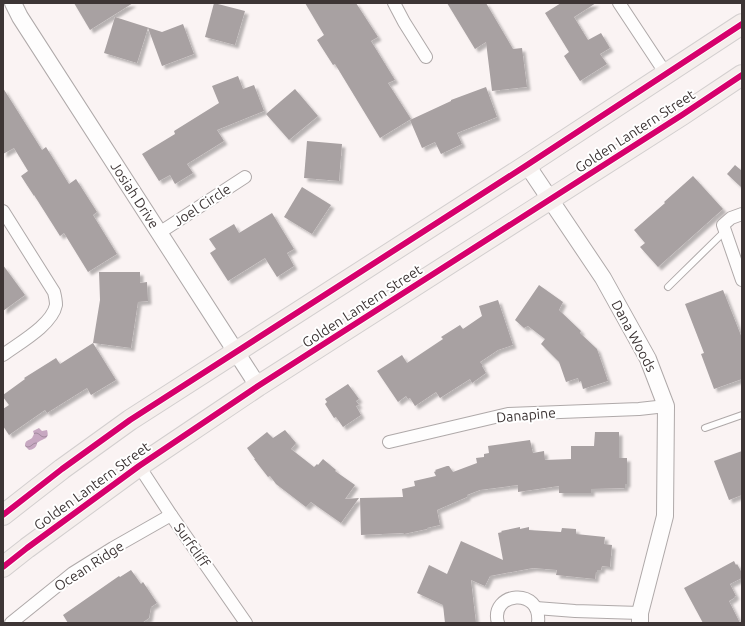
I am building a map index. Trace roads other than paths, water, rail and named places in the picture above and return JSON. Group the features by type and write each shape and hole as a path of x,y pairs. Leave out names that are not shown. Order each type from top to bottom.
{"main road":[{"name":"Golden Lantern Street","path":"3,514 114,431 528,165 742,24"},
{"name":"Golden Lantern Street","path":"3,567 138,466 258,386 682,115 742,75"}],"street":[{"name":"Josiah Drive","path":"13,3 20,17 258,386"},
{"path":"394,3 426,57"},
{"path":"619,3 666,74"},
{"name":"Dana Woods","path":"528,165 603,278 648,358 666,406 665,516 640,618"},
{"name":"Joel Circle","path":"159,233 244,177"},
{"path":"3,211 54,292 56,304 51,316 44,325 3,355"},
{"path":"742,214 731,218 724,228 742,280"},
{"name":"Danapine","path":"389,442 508,414 639,409 666,406"},
{"name":"Surfcliff","path":"138,466 246,623"},
{"name":"Ocean Ridge","path":"11,623 73,573 171,515"},
{"path":"498,623 498,611 502,604 508,599 516,597 524,598 531,602 536,608 539,616 538,623"},
{"path":"536,608 640,618"}],"lane":[{"path":"668,287 724,228"},
{"path":"705,428 742,415"}],"water":[{"path":"39,428 42,431 47,430 48,436 37,443 34,448 29,450 25,446 26,443 32,438 34,434 33,431"}]}
